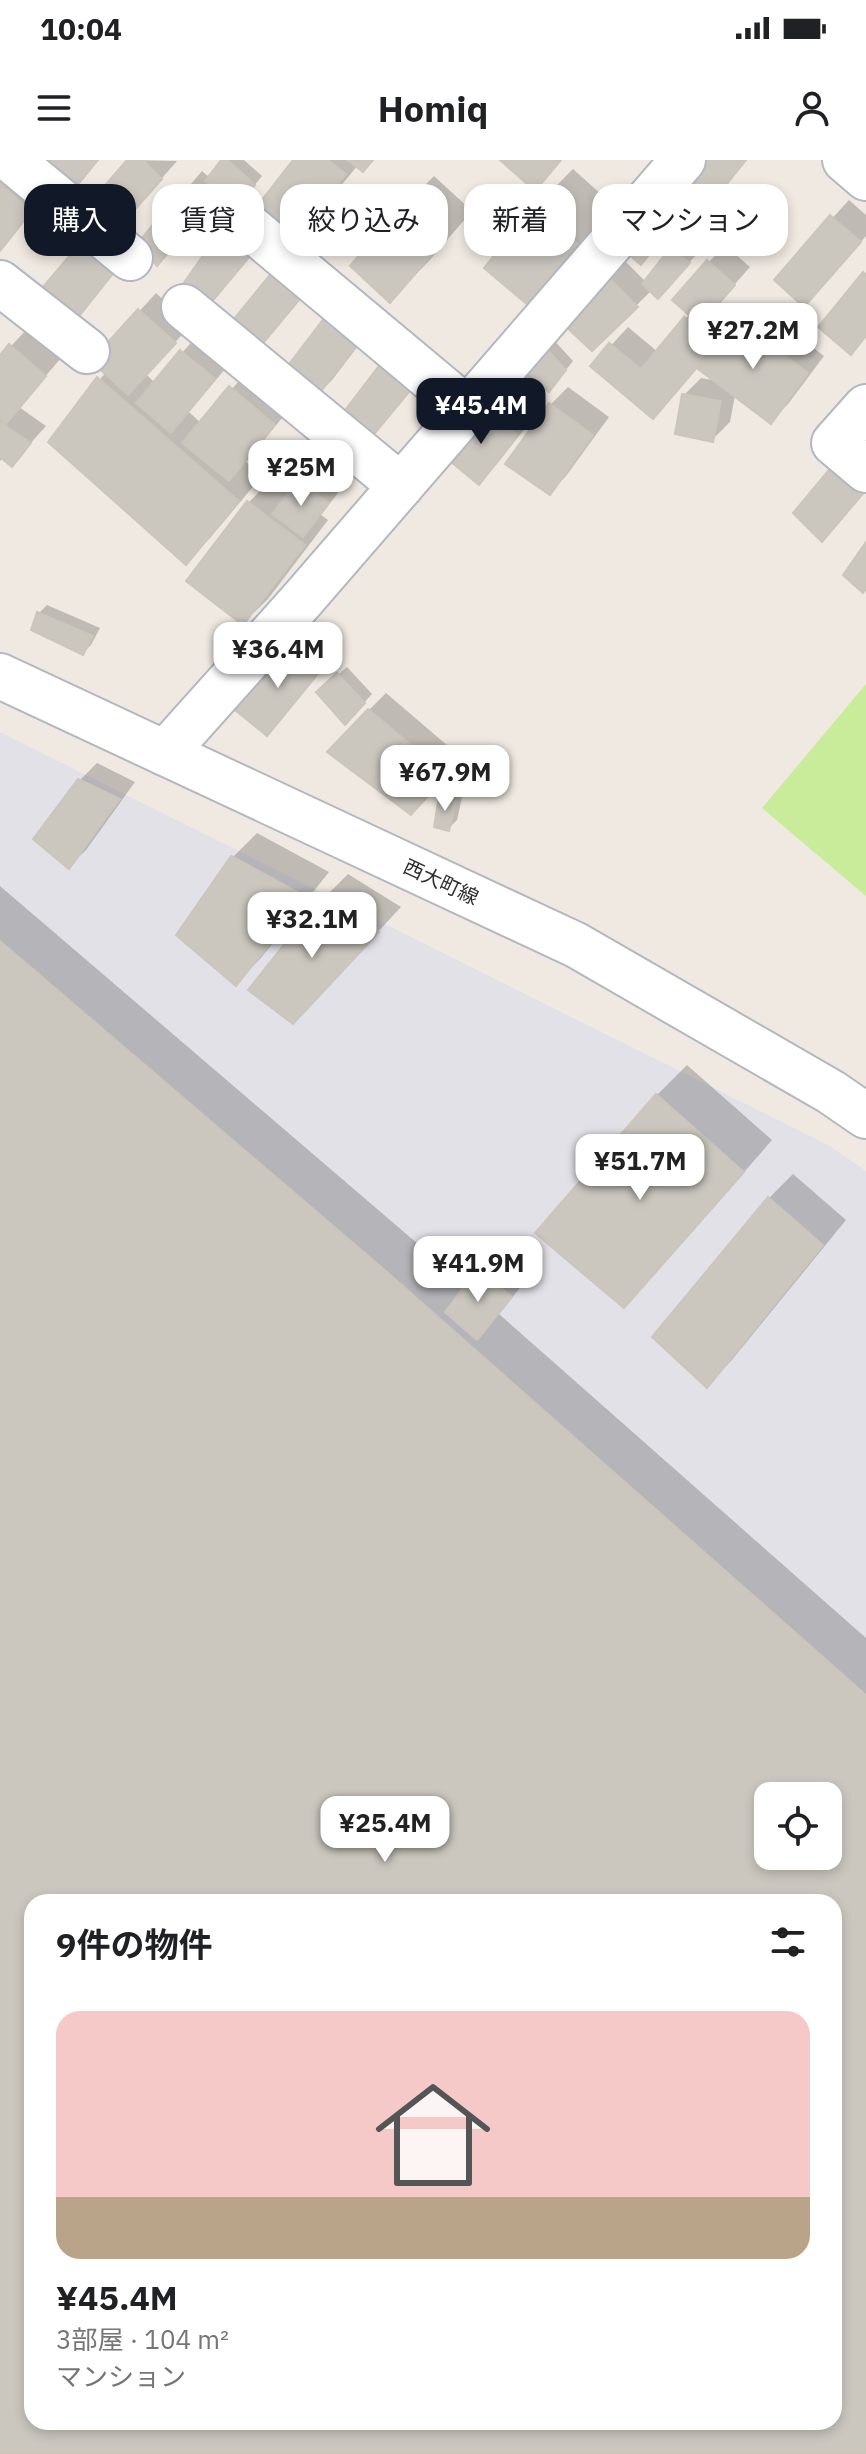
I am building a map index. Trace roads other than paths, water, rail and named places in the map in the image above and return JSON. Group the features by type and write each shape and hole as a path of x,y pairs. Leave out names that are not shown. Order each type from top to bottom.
{"street":[{"path":"11,160 130,258"},
{"path":"165,753 683,160"},
{"path":"845,160 866,178"},
{"path":"264,239 467,409"},
{"path":"0,283 87,351"},
{"path":"184,307 401,486"},
{"path":"866,407 834,443 866,470"},
{"name":"西大町線","path":"0,676 576,945 831,1092 866,1116"}]}
